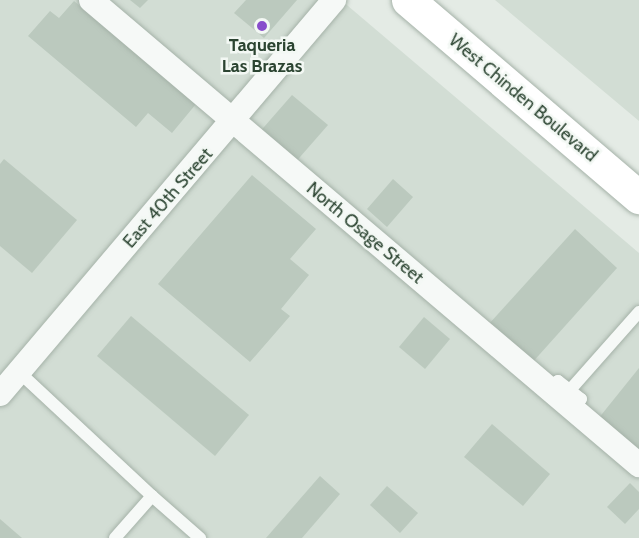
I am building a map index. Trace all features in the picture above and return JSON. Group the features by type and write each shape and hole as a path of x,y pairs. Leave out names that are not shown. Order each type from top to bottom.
{"main road":[{"name":"West Chinden Boulevard","path":"408,0 639,197"}],"street":[{"name":"North Osage Street","path":"91,0 564,396 639,465"},
{"name":"East 40th Street","path":"0,394 234,121 334,0"}],"lane":[{"path":"564,396 639,312"},
{"path":"19,372 200,538"},
{"path":"115,538 152,496"}],"shaded area":[{"path":"0,0 341,0 639,253 639,538 0,538"},
{"path":"495,0 639,0 639,121"}],"building":[{"path":"130,0 148,0 140,8"},
{"name":"Taqueria Las Brazas","path":"246,0 297,0 264,38 234,13"},
{"path":"74,1 196,104 172,133 148,113 136,127 28,36 50,11 59,18"},
{"path":"292,95 328,125 293,165 257,135"},
{"path":"4,159 77,220 32,273 0,246 0,164"},
{"path":"252,175 316,229 290,259 309,275 281,309 290,316 250,362 158,284"},
{"path":"393,179 413,197 387,227 367,209"},
{"path":"575,229 617,268 531,364 488,325"},
{"path":"131,316 249,415 215,456 97,356"},
{"path":"424,317 450,339 425,369 399,347"},
{"path":"639,368 639,452 598,419"},
{"path":"492,424 550,474 523,506 464,457"},
{"path":"320,476 340,494 302,538 266,538"},
{"path":"630,483 639,492 639,509 625,524 607,507"},
{"path":"387,486 418,513 400,533 370,505"},
{"path":"0,519 22,538 0,538"}],"place":[{"name":"Taqueria Las Brazas","path":"262,26"}]}
